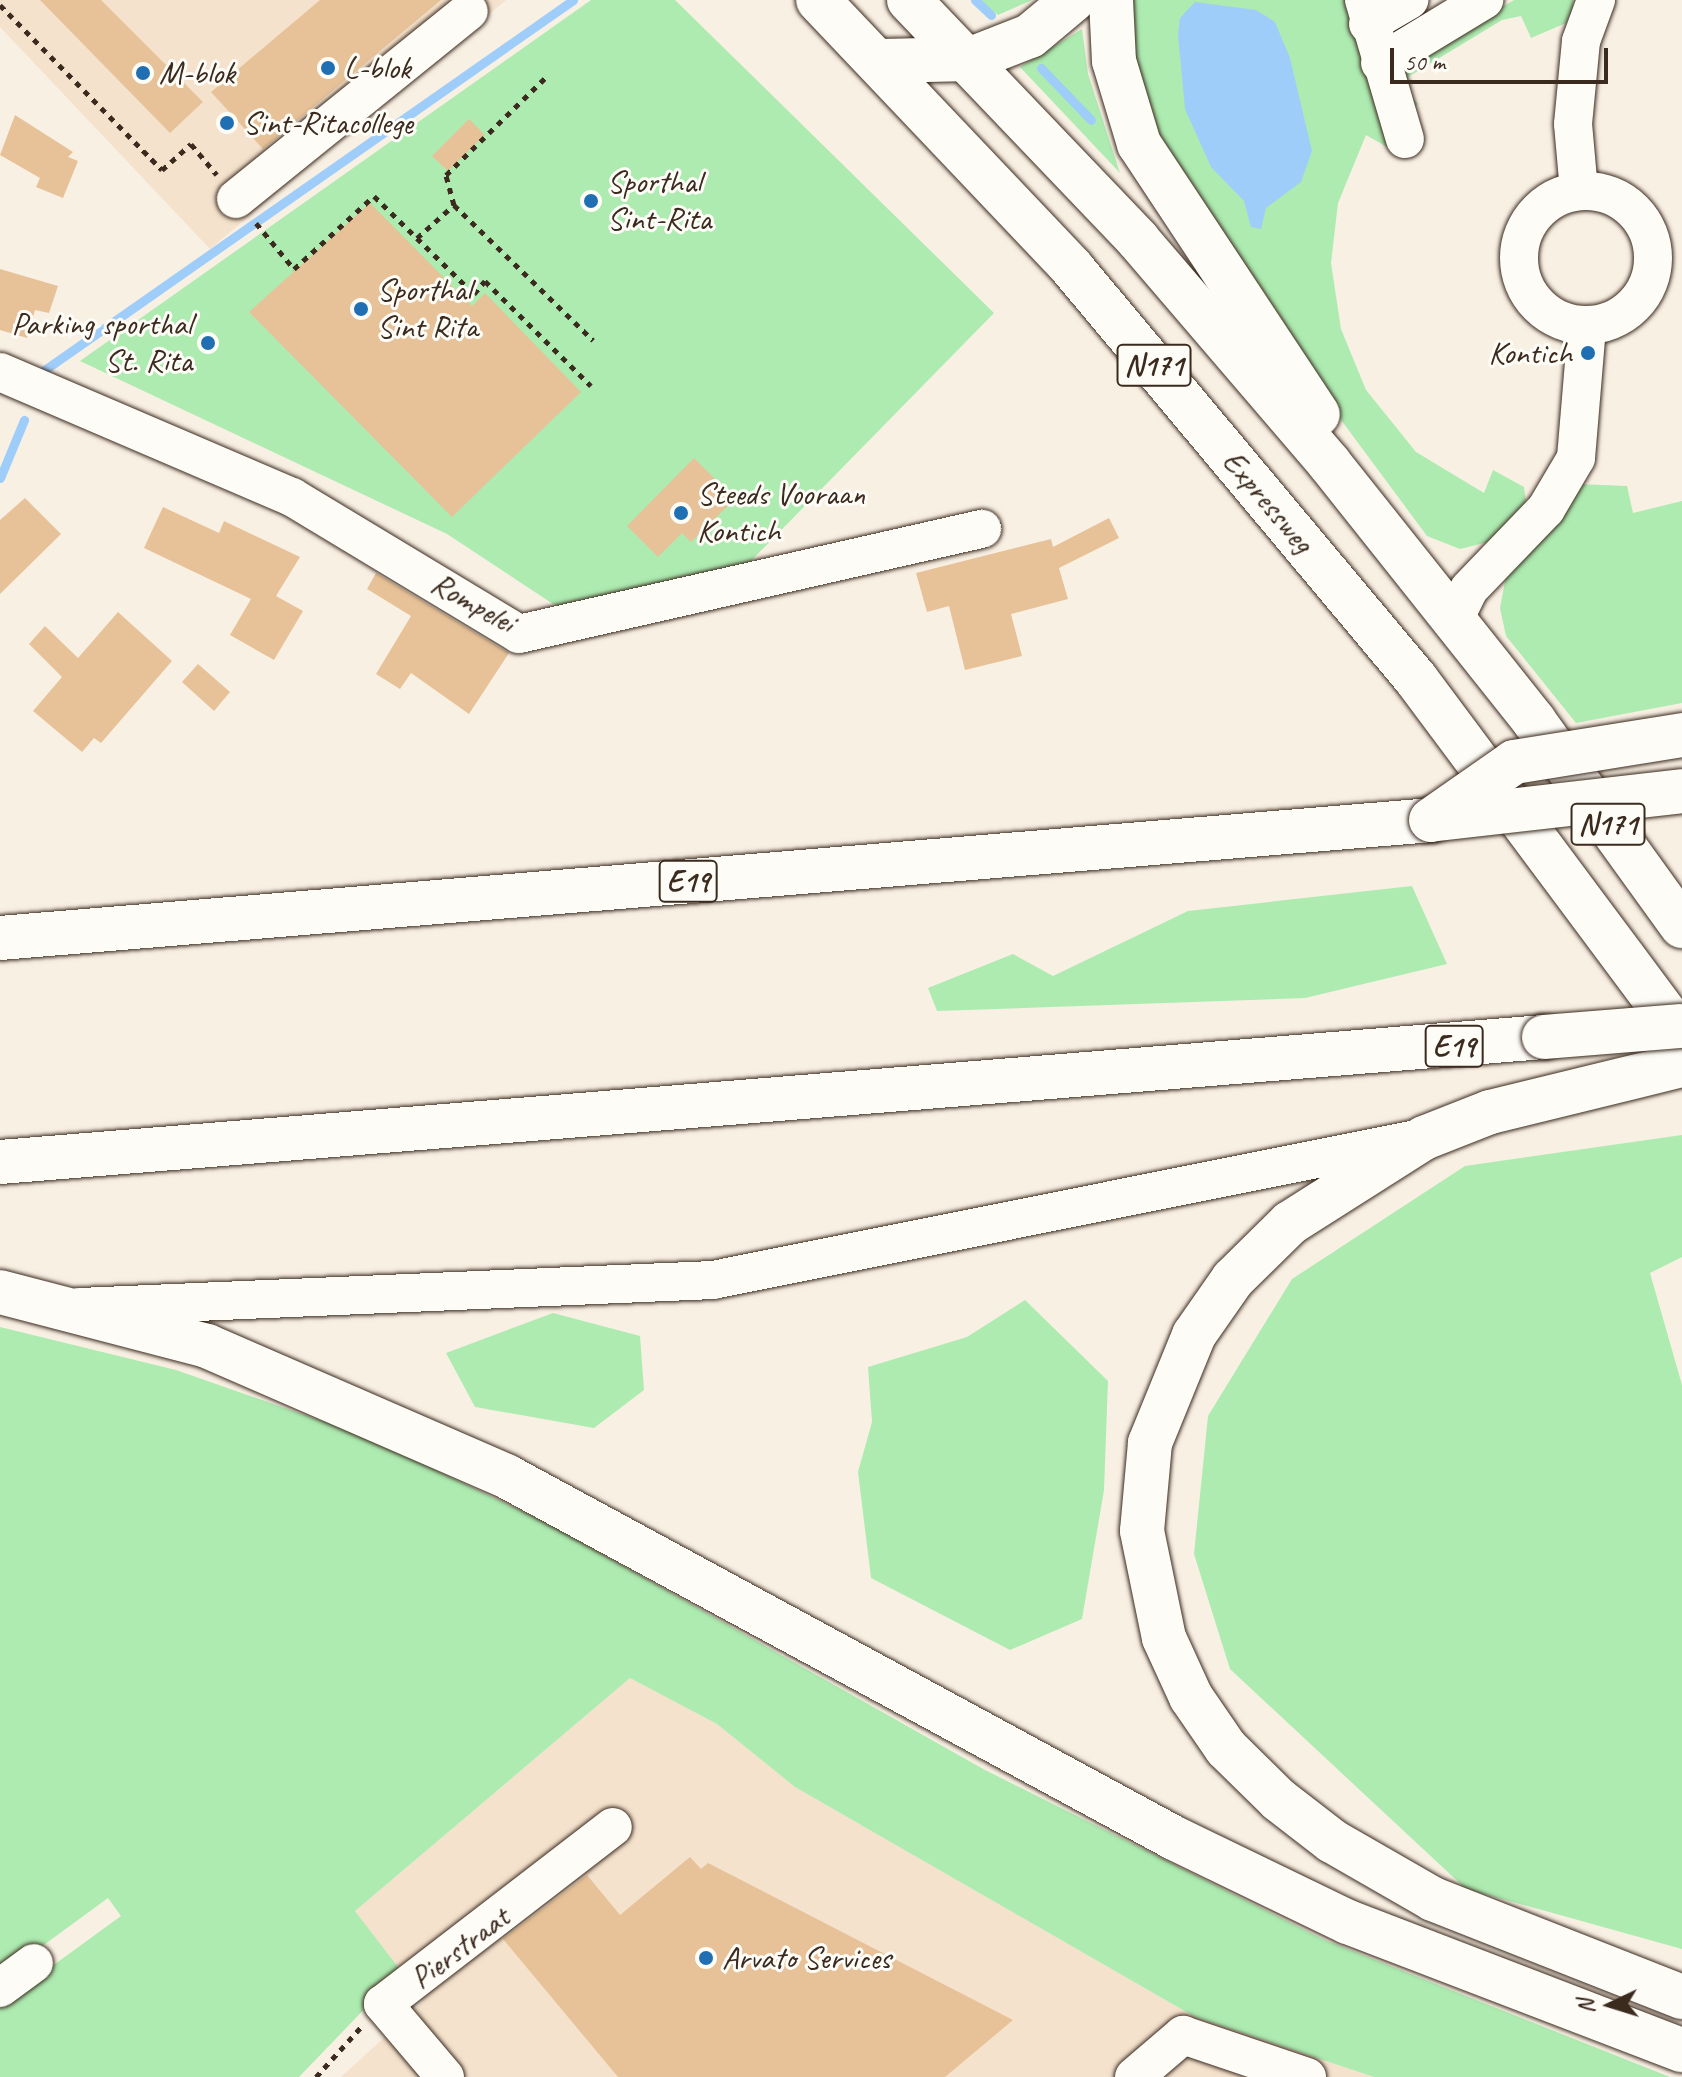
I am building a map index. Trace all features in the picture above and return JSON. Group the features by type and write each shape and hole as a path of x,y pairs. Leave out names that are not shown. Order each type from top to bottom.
{"highway":[{"name":"Expressweg","path":"818,0 881,61 1072,268 1416,679 1682,1036"},
{"name":"N171","path":"909,0 971,59 1329,463 1454,620 1682,926"},
{"path":"881,61 971,59 1030,36 1073,0"},
{"path":"1111,0 1114,61 1139,144 1316,409 1329,463"},
{"path":"1416,679 1454,620"},
{"path":"1431,820 1514,762 1682,735"},
{"name":"E19","path":"0,938 1431,820 1682,791"},
{"name":"E19","path":"0,1162 1682,1026"},
{"path":"1682,1065 1581,1086 1424,1138 1290,1223 1233,1279 1194,1335 1164,1399 1143,1486 1146,1574 1164,1638 1191,1697 1226,1748 1332,1841 1433,1899 1682,1997"},
{"path":"0,1292 207,1346 506,1476 1174,1838 1348,1922 1682,2050"}],"street":[{"path":"1405,139 1366,12 1409,0"},
{"path":"1380,63 1484,0"},
{"path":"1579,191 1573,124 1581,41 1596,0"},
{"path":"236,199 469,11"},
{"path":"1579,191 1614,197 1634,210 1654,253 1652,273 1631,310 1587,326 1549,316 1528,294 1518,262 1532,218 1553,199 1579,191"},
{"path":"1454,620 1469,589 1546,509 1576,458 1587,326"},
{"name":"Rompelei","path":"0,372 292,497 519,634 982,529"},
{"path":"69,1308 713,1280 1424,1138"},
{"name":"Pierstraat","path":"383,2004 613,1827"},
{"path":"0,1988 34,1963"},
{"path":"383,2004 445,2077"},
{"path":"1134,2077 1183,2035 1307,2077"}],"path":[{"path":"0,5 162,170 191,144 236,199"},
{"path":"547,76 446,175 454,205 593,340"},
{"path":"265,233 294,269 374,196 474,294 485,281 591,386"},
{"path":"417,238 454,205"},
{"name":"Pierstraat","path":"316,2077 383,2004"}],"shaded area":[{"name":"Sint-Ritacollege","path":"0,0 506,0 210,249 0,27"},
{"path":"630,1678 717,1724 795,1787 1195,2017 1374,2077 341,2077 423,2002 355,1911"}],"green space":[{"name":"Sporthal Sint-Rita","path":"591,0 675,0 994,313 745,567 581,611 553,604 447,534 80,361"},
{"path":"980,0 1032,0 998,15"},
{"path":"1122,0 1346,0 1390,128 1387,147 1366,135 1338,203 1331,263 1341,329 1366,390 1416,452 1484,493 1493,470 1524,487 1527,509 1496,540 1460,549 1427,536 1287,347 1160,158"},
{"path":"1514,0 1573,0 1573,9 1566,23 1531,38 1521,16 1502,20 1408,77 1407,92 1418,104 1408,114 1400,72 1406,63"},
{"path":"1082,29 1088,74 1120,173 1020,67"},
{"path":"1578,484 1627,486 1633,513 1682,501 1682,703 1576,723 1506,636 1500,608 1506,576"},
{"path":"1412,886 1447,964 1305,998 937,1011 928,988 1013,954 1053,976 1188,911"},
{"path":"1682,1135 1682,1257 1650,1273 1682,1385 1682,1949 1466,1889 1230,1669 1194,1554 1208,1416 1292,1279 1465,1166"},
{"path":"1025,1300 1108,1381 1104,1490 1082,1619 1010,1650 871,1578 858,1472 872,1422 868,1367 967,1337"},
{"path":"553,1313 640,1336 644,1390 594,1428 475,1407 446,1353"},
{"path":"0,1327 176,1370 362,1435 547,1523 985,1770 1325,1940 1670,2077 1374,2077 1195,2017 795,1787 717,1724 630,1678 355,1911 401,1971 299,2077 0,2077 0,2004 121,1916 108,1898 0,1977"}],"water":[{"path":"1195,2 1256,10 1275,22 1290,58 1312,151 1301,182 1266,208 1261,229 1251,227 1244,201 1211,167 1185,109 1178,35 1180,18"}],"building":[{"name":"M-blok","path":"40,0 101,0 203,102 170,133"},
{"path":"320,0 441,0 263,149 211,92"},
{"path":"15,115 73,152 68,157 78,161 63,198 36,187 40,178 0,155"},
{"path":"469,119 485,135 448,171 432,156"},
{"path":"370,203 472,306 485,293 581,392 452,517 249,312"},
{"path":"0,269 58,286 49,313 35,310 27,338 0,330"},
{"name":"Steeds Vooraan Kontich","path":"694,458 735,499 691,542 682,533 658,557 627,526"},
{"path":"25,498 61,534 0,594 0,520"},
{"path":"163,507 219,533 224,521 300,557 276,596 303,611 274,660 230,635 251,599 144,548"},
{"path":"1109,518 1119,538 1059,568 1068,599 1011,614 1022,656 965,670 949,606 927,612 916,573 1051,539 1053,547"},
{"path":"376,573 509,653 469,714 411,673 400,689 376,674 411,616 367,589"},
{"path":"118,612 172,661 101,743 94,738 82,752 33,711 62,677 29,644 45,626 78,658"},
{"path":"198,664 230,692 214,711 182,682"},
{"name":"Arvato Services","path":"690,1857 701,1869 708,1863 1013,2020 945,2077 618,2077 503,1939 587,1875 620,1915"}],"waterway":[{"path":"43,371 573,0"},
{"path":"975,0 991,15"},
{"path":"1041,68 1091,120"},
{"path":"0,478 24,420"}],"place":[{"name":"L-blok","path":"328,68"},
{"name":"M-blok","path":"143,73"},
{"name":"Sint-Ritacollege","path":"227,123"},
{"name":"Sporthal Sint-Rita","path":"591,201"},
{"name":"Sporthal Sint Rita","path":"361,309"},
{"name":"Parking sporthal St. Rita","path":"208,343"},
{"name":"Kontich","path":"1588,353"},
{"name":"Steeds Vooraan Kontich","path":"681,513"},
{"name":"Arvato Services","path":"706,1958"}]}
